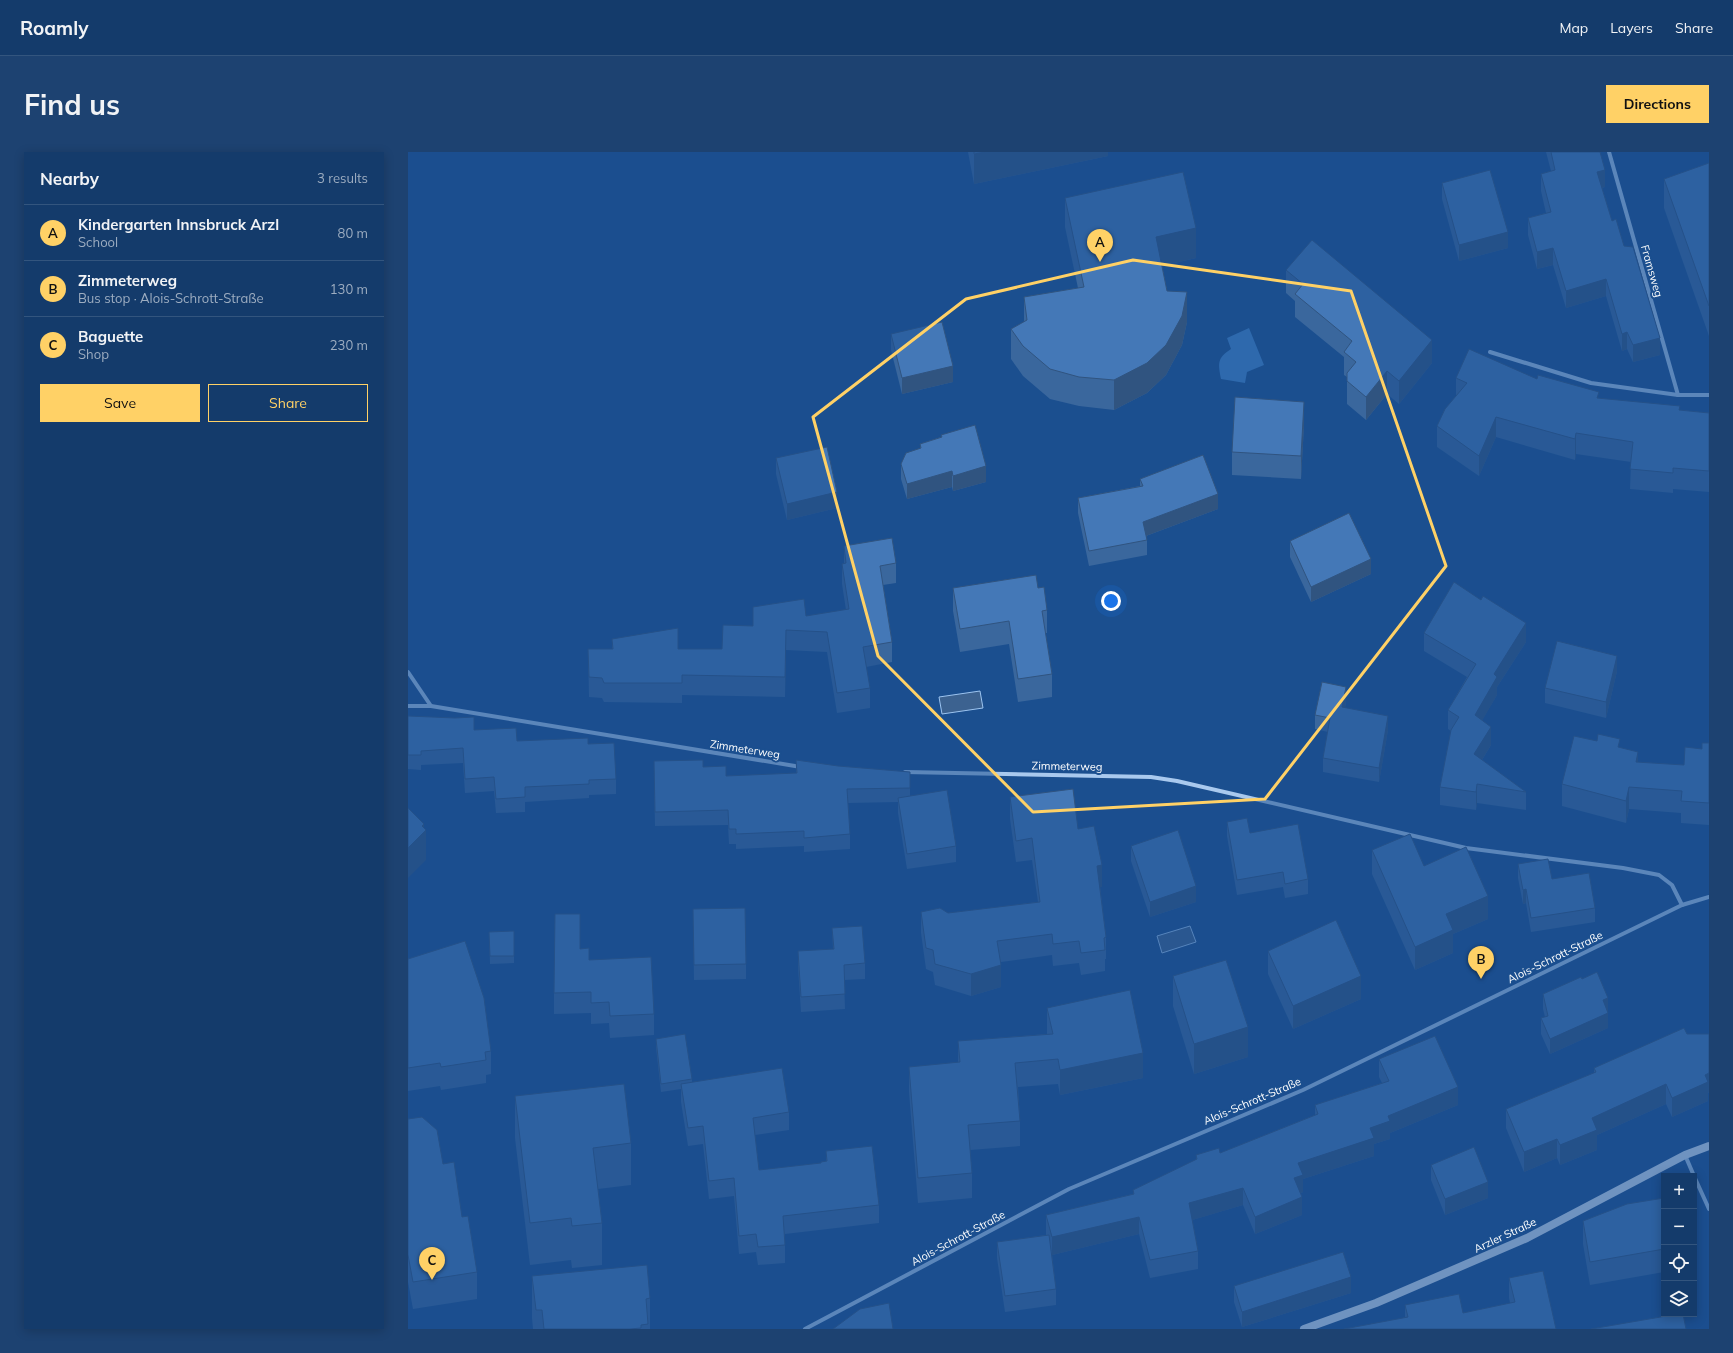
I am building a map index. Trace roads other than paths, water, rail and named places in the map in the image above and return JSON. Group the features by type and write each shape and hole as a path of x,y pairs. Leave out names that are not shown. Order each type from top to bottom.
{"main road":[{"name":"Arzler Straße","path":"1304,1329 1376,1303 1527,1238 1685,1156 1709,1146"}],"street":[{"name":"Framsweg","path":"1609,152 1678,395"},
{"path":"1490,352 1591,383 1678,395 1709,395"},
{"path":"408,672 431,706"},
{"name":"Zimmeterweg","path":"408,706 431,706 810,768"},
{"name":"Zimmeterweg","path":"896,771 1151,778 1177,781 1466,848 1623,868 1659,875 1672,885 1682,905"},
{"name":"Alois-Schrott-Straße","path":"805,1329 1069,1190 1303,1090 1682,905 1709,897"},
{"path":"1685,1156 1693,1173"},
{"path":"1697,1183 1709,1209"}],"place":[{"name":"Kindergarten Innsbruck Arzl","path":"1100,262"},
{"name":"Zimmeterweg","path":"1481,979"},
{"name":"Baguette","path":"432,1280"}]}
